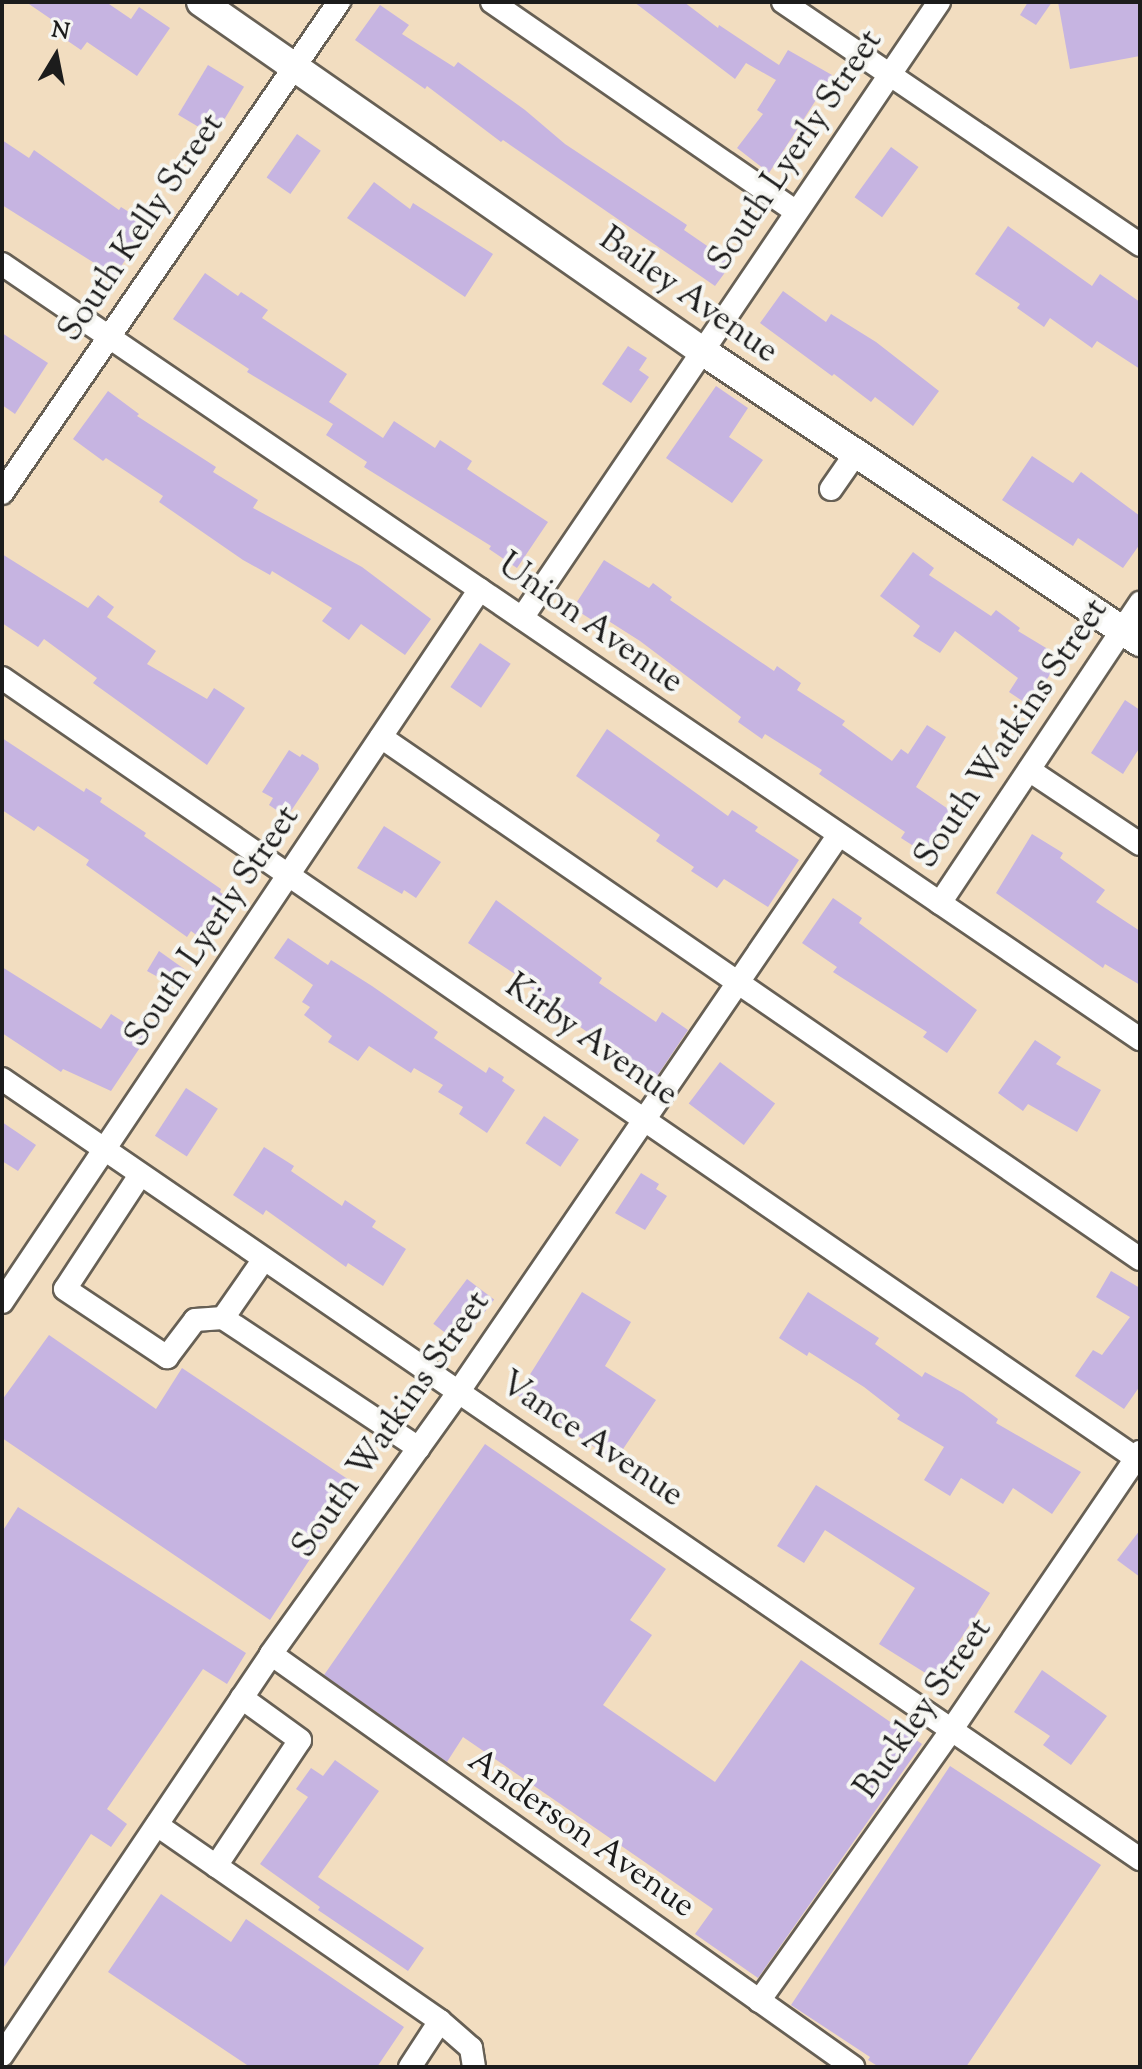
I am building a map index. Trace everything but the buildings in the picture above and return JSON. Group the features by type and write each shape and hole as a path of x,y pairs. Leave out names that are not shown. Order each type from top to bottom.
{"main road":[{"name":"Bailey Avenue","path":"201,2 702,351 1131,636"}],"street":[{"name":"South Kelly Street","path":"3,488 339,2"},
{"path":"492,2 796,212"},
{"path":"783,2 1140,245"},
{"name":"South Lyerly Street","path":"522,618 939,2"},
{"name":"Union Avenue","path":"2,264 1140,1039"},
{"path":"831,489 856,453"},
{"name":"South Lyerly Street","path":"2,1302 480,589"},
{"name":"South Watkins Street","path":"940,903 1029,770 1131,636 1140,603"},
{"name":"Kirby Avenue","path":"2,678 1139,1457"},
{"path":"381,737 1140,1259"},
{"path":"1029,770 1140,844"},
{"name":"South Watkins Street","path":"2,2055 271,1654 459,1391 838,836"},
{"name":"Vance Avenue","path":"2,1079 1140,1859"},
{"path":"140,1175 65,1289 167,1357 195,1320 223,1318 419,1448"},
{"path":"223,1318 264,1259"},
{"name":"Buckley Street","path":"759,2001 952,1729 1139,1457"},
{"name":"Anderson Avenue","path":"271,1654 853,2067"},
{"path":"216,1866 300,1740 242,1698"},
{"path":"157,1825 440,2021 471,2048 474,2067"},
{"path":"410,2067 440,2021"}]}
